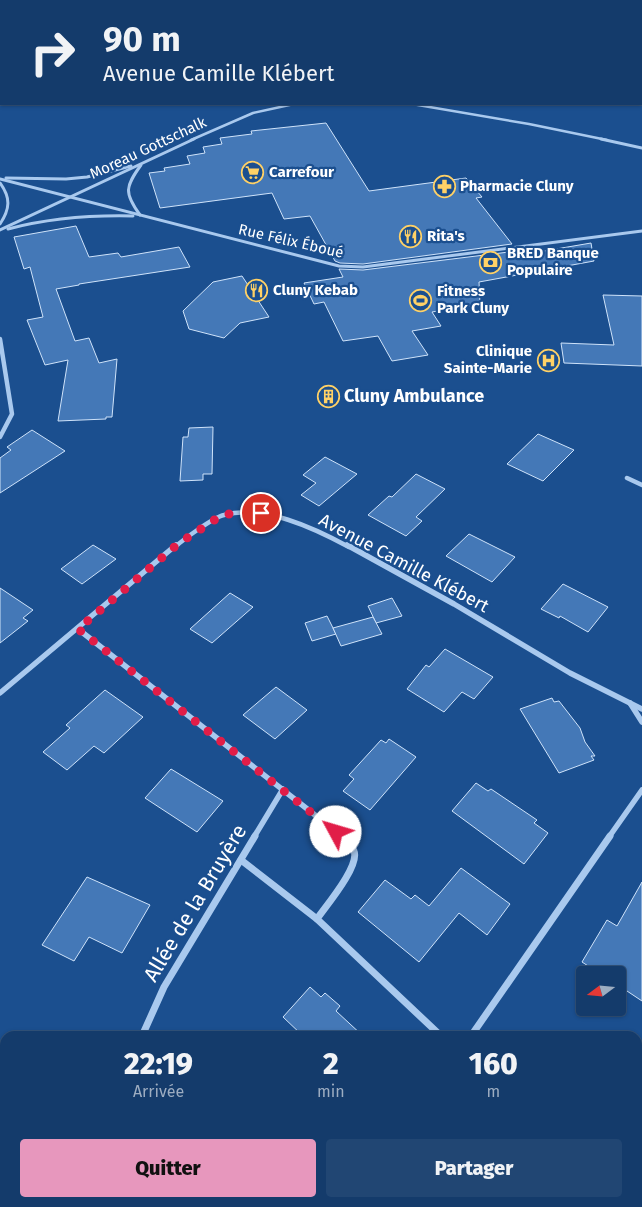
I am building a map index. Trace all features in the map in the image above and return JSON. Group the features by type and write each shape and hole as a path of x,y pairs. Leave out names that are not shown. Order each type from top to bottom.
{"street":[{"name":"Moreau Gottschalk","path":"0,231 69,197 253,113 289,105"},
{"path":"418,105 529,124 642,148"},
{"path":"0,180 87,177 142,164"},
{"path":"140,216 128,199 126,191 130,181 142,164"},
{"path":"0,180 9,194 9,205 5,217 0,224"},
{"name":"Rue Félix Éboué","path":"0,180 317,262 339,266 363,267 642,231"},
{"path":"0,231 59,217 83,215 140,216"},
{"path":"0,339 12,414 0,437"},
{"path":"627,478 642,484"},
{"name":"Avenue Camille Klébert","path":"0,693 178,544 222,515 249,511 273,514 338,540 454,604 570,672 642,710"},
{"path":"78,629 349,842 355,852 353,866 318,919"},
{"path":"630,703 642,722"},
{"name":"Allée de la Bruyère","path":"144,1031 164,987 283,790"},
{"path":"474,1031 642,790"},
{"path":"241,860 318,919 436,1031"}],"building":[{"path":"326,123 369,191 466,178 482,197 476,198 512,244 363,264 340,263 335,261 310,216 284,219 272,193 160,208 149,173 165,171 164,168 190,164 187,156 205,153 203,147 222,144 220,138 252,134 251,131"},
{"path":"76,226 89,257 118,253 121,257 179,247 190,267 56,289 75,341 89,338 99,363 117,359 112,417 106,417 106,419 58,421 68,360 45,365 27,320 43,317 30,267 24,269 14,237"},
{"path":"591,243 594,261 479,282 480,304 432,312 441,326 412,331 428,355 392,361 378,336 343,341 324,302 314,304 304,283 343,277 339,269 363,270 517,251 521,255"},
{"path":"242,276 269,317 240,323 224,338 189,329 183,311 213,282"},
{"path":"603,295 642,296 642,366 564,363 561,343 614,345"},
{"path":"213,427 212,474 203,474 203,480 180,481 183,437 188,437 189,428"},
{"path":"32,430 65,451 0,493 0,458 11,450 7,447"},
{"path":"538,434 574,450 543,481 507,464"},
{"path":"325,457 357,474 319,506 301,495 316,483 303,475"},
{"path":"416,474 445,489 416,517 422,521 406,536 368,515 389,496 392,497"},
{"path":"469,534 515,557 492,582 446,556"},
{"path":"93,545 116,559 82,584 61,569"},
{"path":"563,584 608,607 588,632 560,616 559,618 541,609"},
{"path":"0,588 33,610 23,618 28,621 0,643"},
{"path":"230,593 253,607 212,643 190,629"},
{"path":"392,598 402,616 376,623 368,606"},
{"path":"327,616 336,634 312,641 305,623"},
{"path":"373,617 382,634 341,646 333,628"},
{"path":"445,649 493,677 474,699 462,692 444,712 407,689 426,665 429,667"},
{"path":"276,687 307,710 275,739 243,715"},
{"path":"105,690 143,717 104,753 94,746 67,770 43,752 70,728 66,725"},
{"path":"552,698 554,702 559,701 580,728 585,742 595,756 591,756 594,760 559,773 520,709"},
{"path":"389,739 416,757 370,810 343,791 354,779 349,775 381,740 386,743"},
{"path":"171,769 223,801 197,832 145,798"},
{"path":"476,783 488,791 491,789 537,820 534,823 548,833 524,864 452,811"},
{"path":"461,868 510,904 487,935 459,913 419,962 358,912 385,880 411,899 415,895 429,906"},
{"path":"87,877 150,905 122,953 89,937 74,961 42,945"},
{"path":"642,882 642,1001 626,990 626,966 588,966 582,962 607,920 617,926"},
{"path":"310,987 321,997 325,993 340,1006 336,1011 358,1031 298,1031 283,1017"}],"place":[{"name":"Carrefour","path":"253,172"},
{"name":"Pharmacie Cluny","path":"444,186"},
{"name":"Rita's","path":"411,236"},
{"name":"BRED Banque Populaire","path":"491,262"},
{"name":"Cluny Kebab","path":"257,290"},
{"name":"Fitness Park Cluny","path":"421,300"},
{"name":"Clinique Sainte-Marie","path":"548,360"},
{"name":"Cluny Ambulance","path":"328,396"}],"route":[{"path":"261,513 249,511 222,515 178,544 78,629 336,832"}]}
